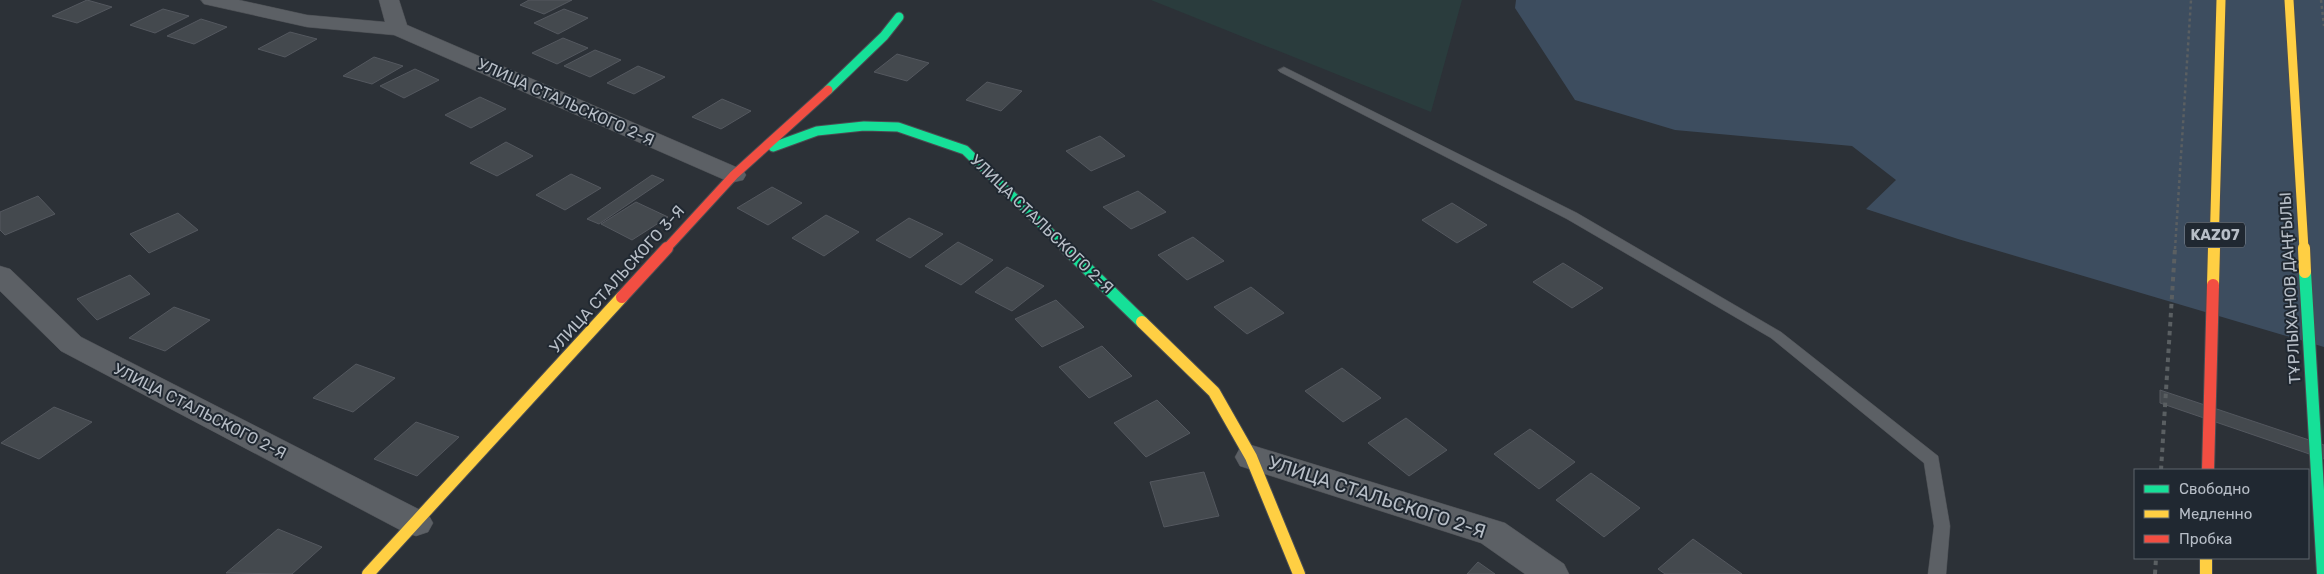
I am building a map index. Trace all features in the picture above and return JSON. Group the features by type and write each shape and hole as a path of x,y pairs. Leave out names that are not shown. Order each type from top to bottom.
{"main road":[{"name":"KAZ07","path":"2208,469 2222,0"},
{"name":"ТҰРЛЫХАНОВ ДАҢҒЫЛЫ","path":"2289,0 2323,574"},
{"name":"УЛИЦА СТАЛЬСКОГО 3-Я","path":"368,574 734,175 764,150 884,36 899,17"},
{"name":"УЛИЦА СТАЛЬСКОГО 2-Я","path":"764,150 817,132 864,126 898,127 965,150 1214,392 1251,457 1299,574"},
{"path":"2206,559 2206,574"}],"street":[{"name":"УЛИЦА СТАЛЬСКОГО 2-Я","path":"211,0 307,21 398,29 734,175"},
{"path":"389,0 398,29"},
{"name":"УЛИЦА СТАЛЬСКОГО 2-Я","path":"0,275 70,344 416,523"},
{"name":"УЛИЦА СТАЛЬСКОГО 2-Я","path":"1251,457 1493,533 1552,574"}],"lane":[{"path":"1284,70 1572,216 1776,335 1932,460 1942,526 1937,574"}],"path":[{"path":"2161,469 2191,0"},
{"path":"2321,0 2324,26"},
{"path":"2155,574 2156,559"}],"shaded area":[{"path":"1151,0 1462,0 1431,112"}],"water":[{"path":"1516,0 2324,0 2324,347 1958,239 1866,209 1896,180 1852,146 1675,130 1575,100 1515,8"}],"building":[{"path":"87,0 112,7 77,23 52,16"},
{"path":"529,0 572,0 544,14 520,5"},
{"path":"163,9 189,16 155,33 130,25"},
{"path":"564,9 588,18 558,34 534,23"},
{"path":"201,19 227,27 194,44 167,36"},
{"path":"290,32 317,39 285,57 258,49"},
{"path":"563,38 588,48 557,64 532,53"},
{"path":"595,50 621,60 590,77 564,66"},
{"path":"897,54 929,63 907,81 874,72"},
{"path":"374,57 403,66 372,84 343,76"},
{"path":"638,66 665,77 634,94 607,83"},
{"path":"415,69 439,80 404,98 380,86"},
{"path":"987,82 1022,91 1001,111 966,100"},
{"path":"480,97 506,109 471,128 445,115"},
{"path":"722,99 751,111 721,129 692,117"},
{"path":"1100,136 1125,156 1091,171 1066,151"},
{"path":"506,142 533,156 497,176 470,163"},
{"path":"571,174 601,188 565,210 536,195"},
{"path":"652,175 664,180 599,224 587,219"},
{"path":"772,187 802,203 768,225 737,208"},
{"path":"1138,191 1166,212 1131,229 1103,207"},
{"path":"38,196 55,214 5,235 0,230 0,212"},
{"path":"636,202 668,217 632,240 601,224"},
{"path":"1452,203 1487,225 1457,243 1422,220"},
{"path":"178,213 198,230 149,253 130,234"},
{"path":"826,215 859,232 824,256 792,238"},
{"path":"909,218 943,234 910,258 876,240"},
{"path":"1193,237 1224,261 1187,280 1158,255"},
{"path":"958,242 993,260 961,285 925,266"},
{"path":"1563,263 1603,288 1572,308 1533,282"},
{"path":"1007,267 1044,286 1012,311 975,292"},
{"path":"130,275 150,294 97,320 77,299"},
{"path":"1251,287 1284,313 1247,334 1214,307"},
{"path":"1056,300 1084,327 1042,347 1015,319"},
{"path":"174,307 210,320 165,351 129,338"},
{"path":"1102,346 1132,376 1089,398 1059,367"},
{"path":"356,364 395,378 353,412 313,398"},
{"path":"1342,368 1381,398 1343,422 1305,391"},
{"path":"2160,390 2324,445 2324,459 2160,403"},
{"path":"1157,400 1190,433 1146,457 1114,423"},
{"path":"54,407 92,422 39,459 1,443"},
{"path":"1406,418 1447,450 1409,476 1368,443"},
{"path":"416,422 459,437 417,476 374,459"},
{"path":"1530,429 1575,462 1539,489 1494,454"},
{"path":"1204,472 1219,516 1164,527 1150,482"},
{"path":"1591,473 1640,508 1604,537 1556,500"},
{"path":"278,529 322,547 292,574 226,573"},
{"path":"1693,539 1742,574 1665,574 1658,569"},
{"path":"1478,562 1495,574 1467,574"}],"traffic: fast":[{"path":"828,90 884,36 899,17"},
{"path":"773,147 817,131 864,126 898,127 965,150 1142,322"},
{"path":"2305,272 2323,574"}],"traffic: slow":[{"path":"2213,285 2221,0"},
{"path":"2289,0 2305,272"},
{"path":"368,574 622,297"},
{"path":"1142,322 1214,392 1251,457 1299,574"},
{"path":"2206,559 2206,574"}],"traffic: jam":[{"path":"622,297 734,175 764,150 828,90"},
{"path":"2208,469 2213,285"}]}
